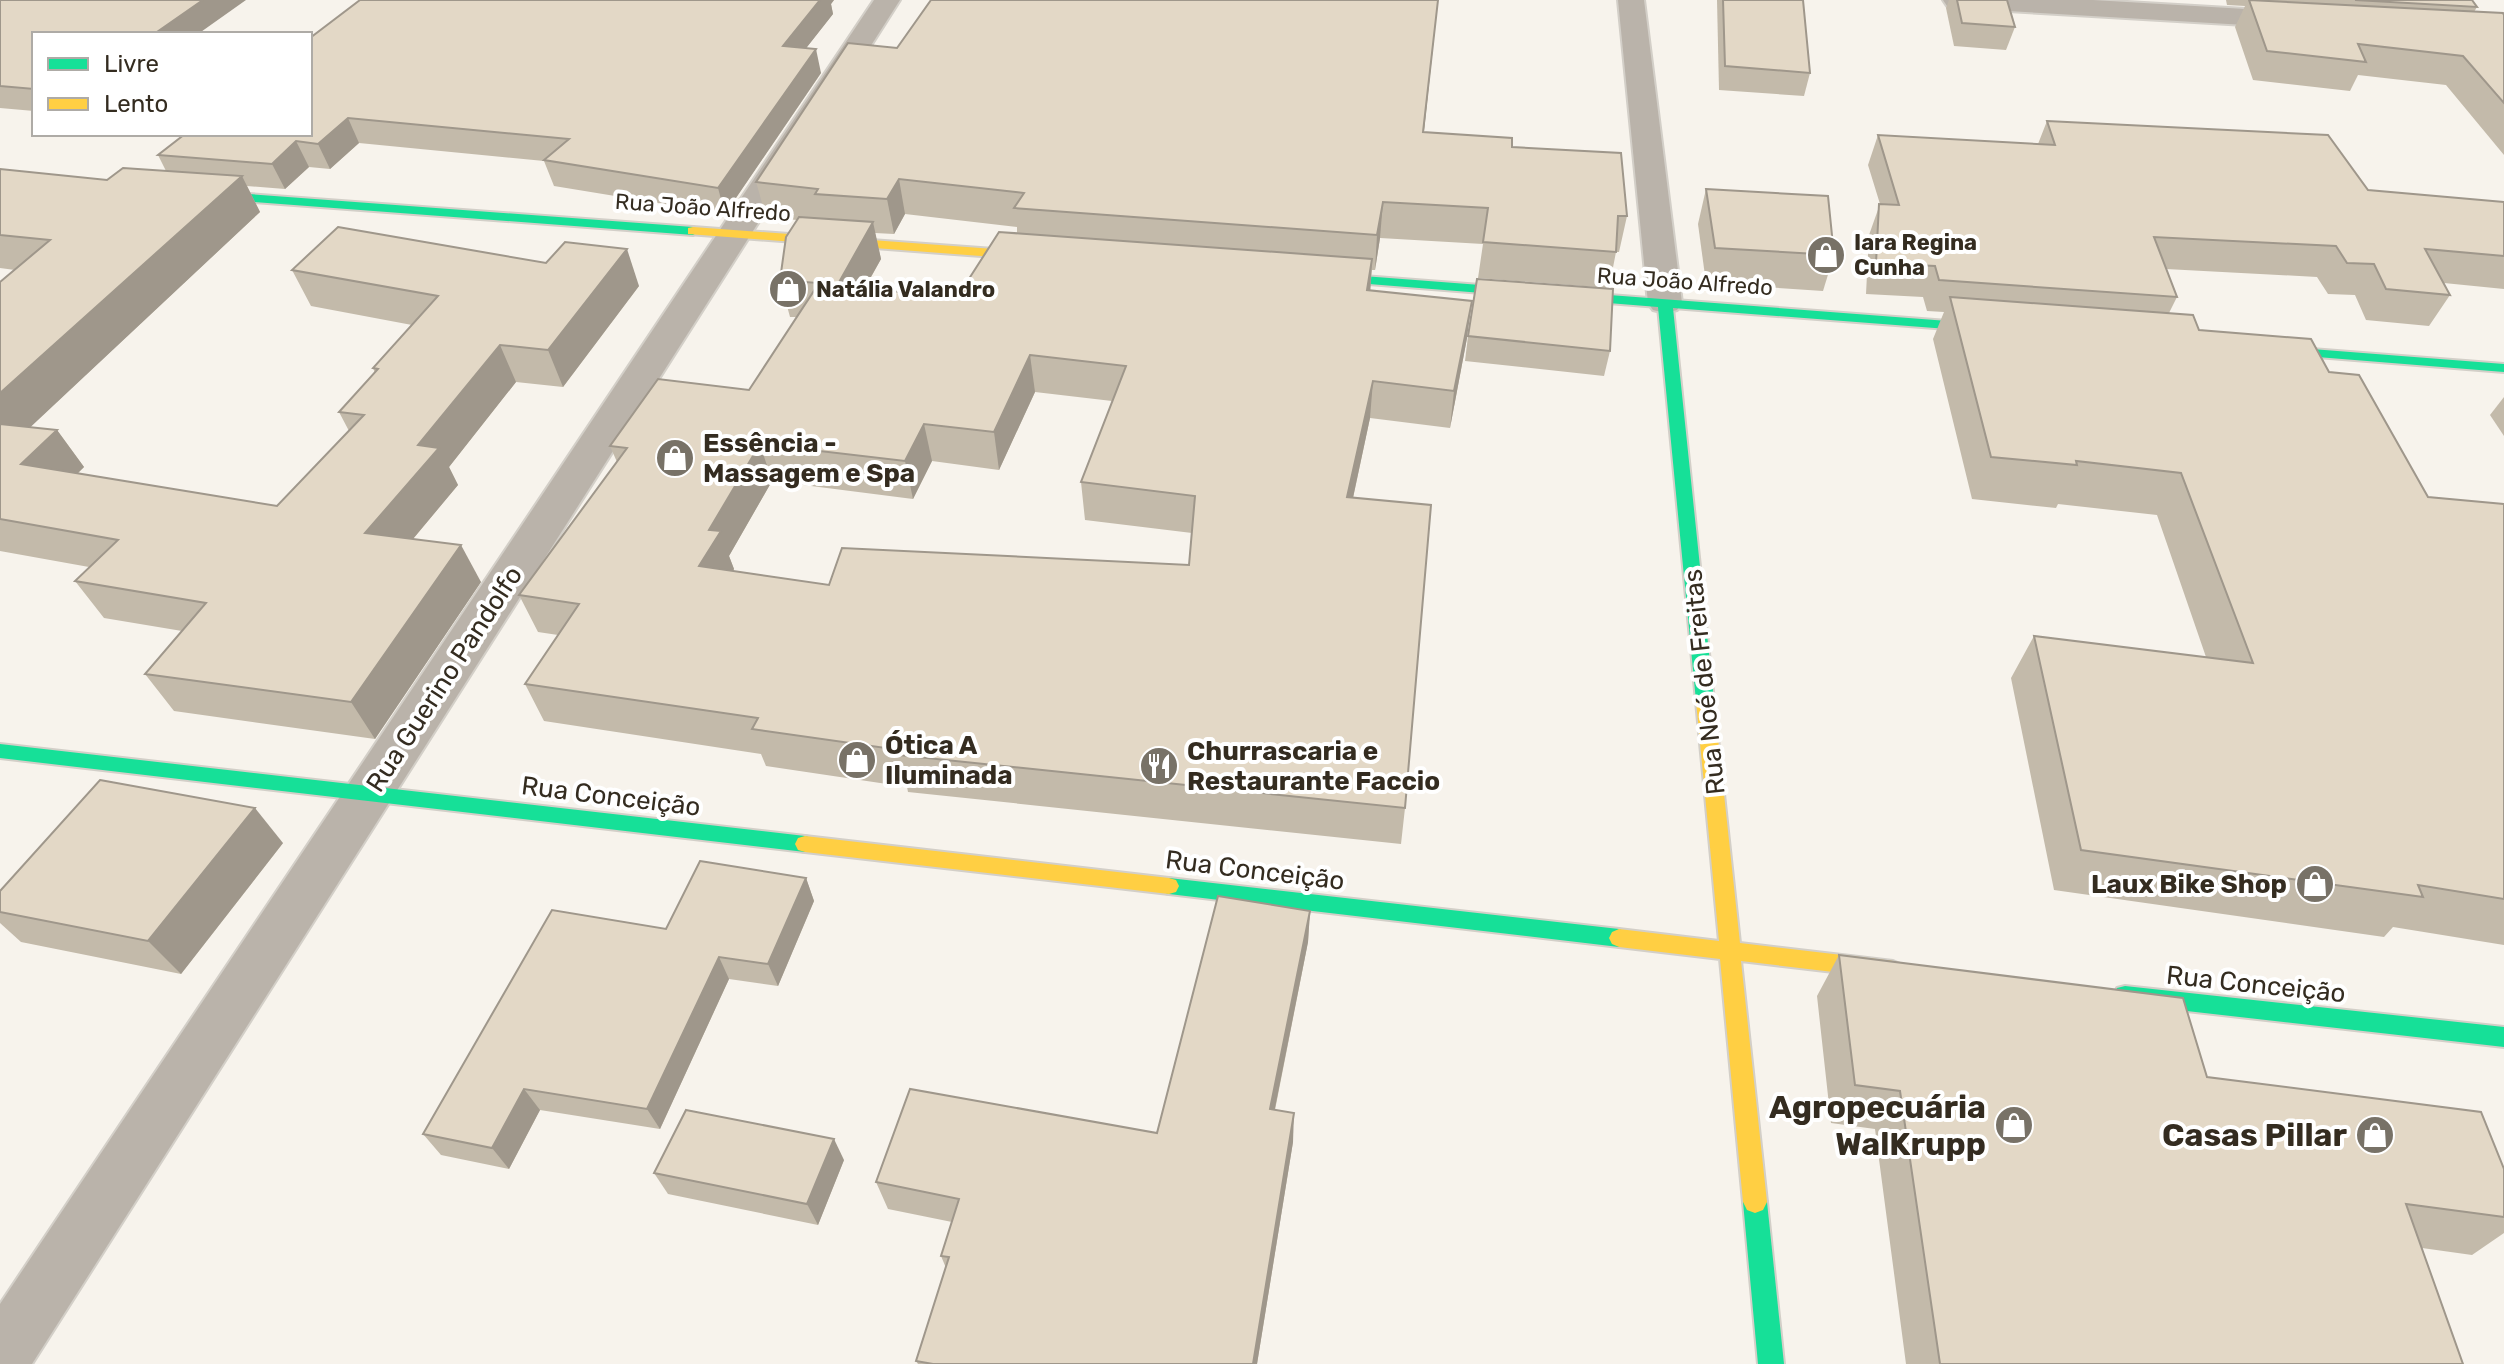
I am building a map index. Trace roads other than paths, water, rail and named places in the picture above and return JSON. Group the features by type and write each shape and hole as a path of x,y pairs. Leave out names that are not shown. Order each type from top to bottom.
{"street":[{"name":"Rua Guerino Pandolfo","path":"0,1358 887,0"},
{"name":"Rua Noé de Freitas","path":"1631,0 1665,303 1771,1364"},
{"path":"1956,0 2316,21"},
{"name":"Rua João Alfredo","path":"172,193 1067,258"},
{"name":"Rua João Alfredo","path":"1288,275 2013,330"},
{"path":"2235,347 2504,368"},
{"name":"Rua Conceição","path":"0,751 1905,971"},
{"name":"Rua Conceição","path":"2110,994 2504,1037"}],"place":[{"name":"Iara Regina Cunha","path":"1826,255"},
{"name":"Natália Valandro","path":"788,289"},
{"name":"Essência - Massagem e Spa","path":"675,458"},
{"name":"Ótica A Iluminada","path":"857,760"},
{"name":"Churrascaria e Restaurante Faccio","path":"1159,766"},
{"name":"Laux Bike Shop","path":"2315,884"},
{"name":"Agropecuária WalKrupp","path":"2014,1125"},
{"name":"Casas Pillar","path":"2375,1135"}]}
